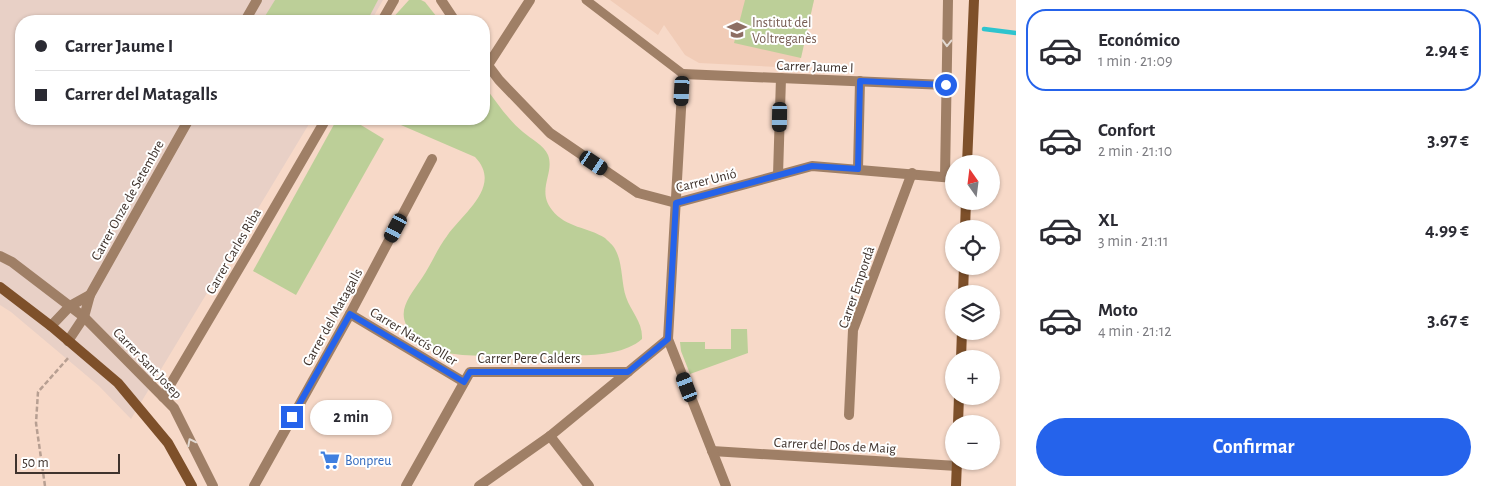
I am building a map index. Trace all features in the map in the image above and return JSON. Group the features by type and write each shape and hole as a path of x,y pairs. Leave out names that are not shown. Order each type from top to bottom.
{"street":[{"path":"248,15 257,0"},
{"path":"385,15 394,0"},
{"path":"441,0 450,15"},
{"path":"490,57 530,0"},
{"path":"948,0 946,85 949,155"},
{"path":"967,155 974,0"},
{"name":"Carrer Unió","path":"490,68 550,133 638,193 676,203 812,166 945,176"},
{"path":"683,74 668,339 726,486"},
{"name":"Carrer Jaume I","path":"683,74 946,85"},
{"path":"778,175 781,78"},
{"path":"858,169 860,81"},
{"name":"Carrer Onze de Setembre","path":"68,341 84,317 90,295 186,125"},
{"name":"Carrer Carles Riba","path":"163,397 323,125"},
{"name":"Carrer del Matagalls","path":"254,486 350,314 432,159"},
{"name":"Carrer Empordà","path":"850,415 853,330 912,173"},
{"name":"Carrer Sant Josep","path":"0,256 12,262 84,317 174,408 213,486"},
{"path":"0,287 51,326 118,383 168,444 192,486"},
{"path":"51,326 70,306 90,295"},
{"name":"Carrer Narcís Oller","path":"350,314 464,382"},
{"path":"479,486 550,436 668,339"},
{"name":"Carrer Pere Calders","path":"464,382 470,372 628,372"},
{"path":"406,486 464,382"},
{"path":"550,436 588,486"},
{"name":"Carrer del Dos de Maig","path":"712,452 945,462"},
{"path":"956,486 957,470"}],"lane":[{"path":"586,0 683,74"}],"path":[{"path":"45,486 36,423 38,392 77,348"}],"shaded area":[{"path":"0,0 383,0 374,15 15,15 15,125 308,125 131,419 99,386 11,312 0,305"},
{"name":"Institut del Voltreganès","path":"610,0 814,0 798,68 699,63 685,55 664,25 658,35"}],"green space":[{"path":"275,0 378,0 370,15 266,15"},
{"path":"409,0 421,0 425,2 435,15 395,15"},
{"path":"745,0 814,0 801,58 734,43"},
{"path":"490,94 512,122 546,151 550,162 546,196 552,210 570,224 605,238 615,249 618,254 626,297 641,327 642,339 625,349 604,354 483,356 462,355 434,350 416,337 405,321 405,307 443,241 470,209 483,189 485,178 482,168 475,157 401,125 490,125"},
{"path":"334,125 361,125 384,139 296,295 253,271"},
{"path":"731,329 747,329 748,353 690,374 681,351 680,342 705,342 705,349 731,349"}],"waterway":[{"path":"984,29 1016,33"}],"place":[{"name":"Institut del Voltreganès","path":"737,30"},
{"name":"Bonpreu","path":"330,460"}],"route":[{"path":"292,417 350,314 464,382 470,372 628,372 668,339 676,203 812,166 858,169 860,81 946,85"}]}
